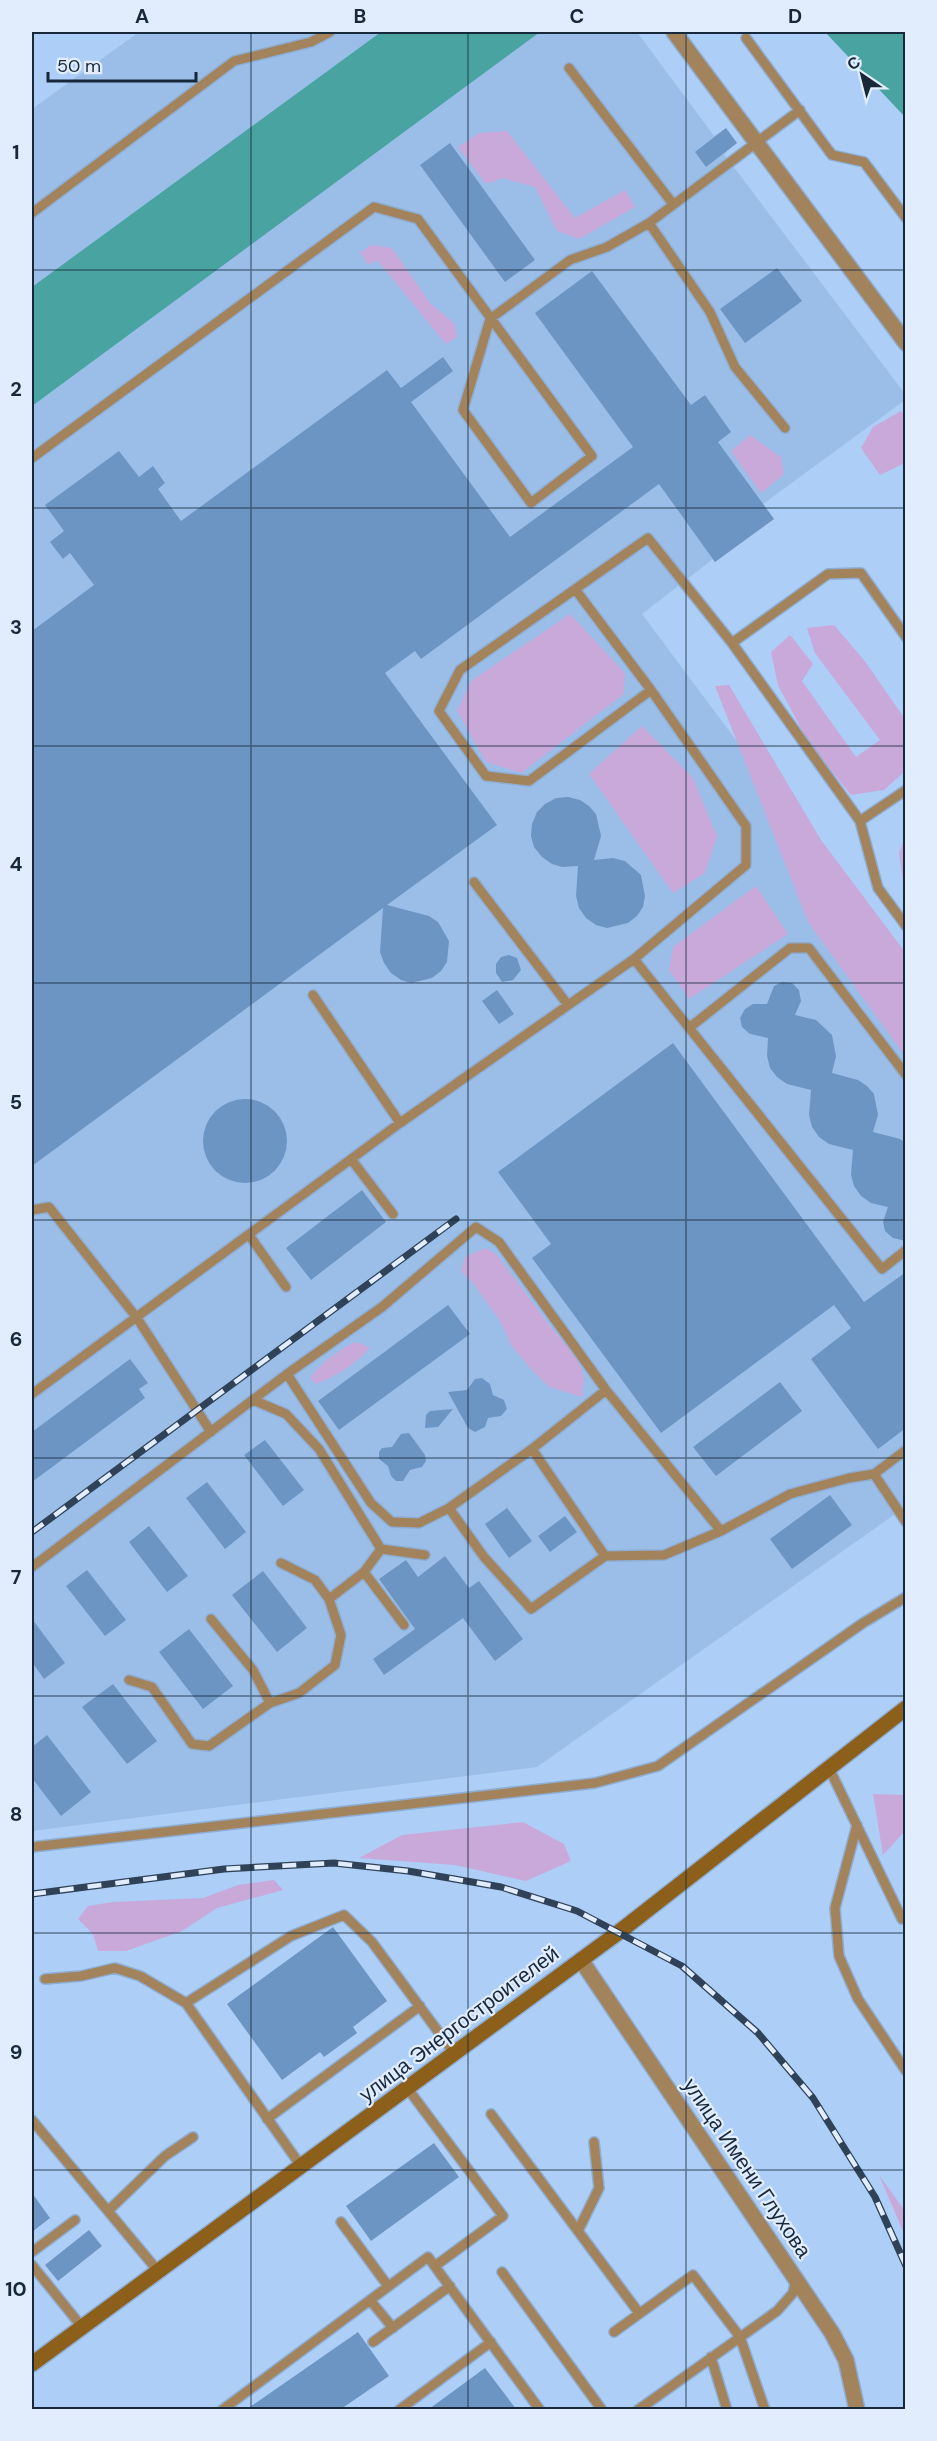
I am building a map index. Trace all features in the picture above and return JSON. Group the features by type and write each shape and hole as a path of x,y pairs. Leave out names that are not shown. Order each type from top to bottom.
{"main road":[{"name":"улица Энергостроителей","path":"32,2364 581,1960 906,1708"}],"street":[{"path":"674,32 906,343"},
{"name":"улица Имени Глухова","path":"581,1960 832,2333 846,2360 856,2409"}],"lane":[{"path":"32,213 234,61 311,42 330,32"},
{"path":"747,38 832,155 864,162 906,218"},
{"path":"569,68 673,204"},
{"path":"32,458 374,207 418,219 490,320 592,456 531,502 463,410 490,320 570,260 607,247 649,223 730,160 800,110"},
{"path":"649,223 710,312 735,367 785,428"},
{"path":"651,690 529,781 486,776 438,711 460,670 648,538 732,643 860,821 878,888 906,926"},
{"path":"732,643 828,574 861,573 906,637"},
{"path":"32,1394 400,1123 634,959 746,865 746,826 651,690 575,589"},
{"path":"860,821 906,790"},
{"path":"474,882 568,1005"},
{"path":"689,1028 790,948 809,948 906,1075"},
{"path":"634,959 882,1269 906,1250"},
{"path":"313,995 400,1123"},
{"path":"351,1159 393,1214"},
{"path":"32,1210 49,1207 137,1318 212,1432"},
{"path":"32,1567 287,1374 382,1307 476,1227 499,1242 606,1390 722,1532"},
{"path":"249,1235 286,1287"},
{"path":"287,1374 371,1503 392,1522 419,1523 449,1508 532,1449 606,1390"},
{"path":"253,1400 286,1414 319,1449 381,1549"},
{"path":"532,1449 605,1556"},
{"path":"449,1508 484,1557 531,1609 605,1556 664,1555 722,1532 790,1494 849,1478 874,1474 906,1450"},
{"path":"874,1474 906,1521"},
{"path":"381,1549 425,1555"},
{"path":"329,1599 364,1572 381,1549"},
{"path":"129,1680 152,1687 192,1744 209,1746 270,1703 299,1693 335,1665 342,1635 329,1599 315,1580 281,1563"},
{"path":"364,1572 404,1625"},
{"path":"32,1847 595,1783 658,1766 863,1623 906,1596"},
{"path":"211,1619 253,1670 270,1703"},
{"path":"829,1768 902,1919 906,1917"},
{"path":"856,1825 835,1908 838,1956 858,1999 906,2071"},
{"path":"186,2003 291,1936 344,1915 372,1942 454,2053"},
{"path":"45,1979 81,1976 115,1968 140,1976 186,2003 301,2166"},
{"path":"267,2119 420,2006"},
{"path":"408,2089 503,2216 435,2266"},
{"path":"491,2114 639,2313"},
{"path":"32,2120 158,2271"},
{"path":"108,2211 165,2156 193,2137"},
{"path":"578,2231 599,2188 594,2142"},
{"path":"32,2252 75,2220"},
{"path":"341,2222 388,2286"},
{"path":"222,2409 428,2257 540,2409"},
{"path":"32,2265 82,2327"},
{"path":"502,2272 602,2409"},
{"path":"614,2332 693,2275 740,2337 765,2409"},
{"path":"638,2409 777,2311 793,2293 796,2278"},
{"path":"374,2342 450,2286"},
{"path":"370,2300 393,2328"},
{"path":"399,2409 491,2342"},
{"path":"711,2357 727,2409"}],"shaded area":[{"path":"139,32 637,32 714,136 726,128 737,143 724,154 905,394 905,400 763,504 774,519 715,562 713,559 642,614 803,830 905,1023 905,1507 537,1767 32,1831 32,109"},
{"path":"381,32 540,32 32,406 32,287"},
{"path":"825,32 905,32 905,117"},
{"path":"507,131 575,218 625,190 635,207 579,239 557,231 535,187 503,178 486,184 458,147 479,133"},
{"path":"372,245 392,248 430,303 454,323 457,337 446,344 377,260 368,265 360,252"},
{"path":"901,411 905,416 905,463 880,475 861,448 873,427"},
{"path":"750,435 781,457 784,474 761,493 731,451"},
{"path":"570,614 625,673 624,694 521,773 486,762 457,711 471,681"},
{"path":"834,625 864,660 905,719 905,771 884,790 851,795 810,745 778,685 771,652 790,635 813,664 802,681 856,757 880,740 815,653 807,628"},
{"path":"729,685 821,840 905,952 905,1056 808,922 715,686"},
{"path":"642,726 693,778 717,836 705,873 673,893 589,774"},
{"path":"905,837 905,885 899,853"},
{"path":"756,886 788,934 689,999 669,970 673,947"},
{"path":"485,1248 496,1254 550,1326 578,1358 584,1378 582,1397 549,1387 532,1370 511,1345 500,1321 473,1283 461,1271 465,1257"},
{"path":"355,1342 370,1347 346,1369 331,1377 316,1384 310,1378 330,1357"},
{"path":"873,1794 905,1795 905,1831 883,1855"},
{"path":"523,1822 564,1844 571,1861 526,1881 455,1865 359,1858 402,1835"},
{"path":"274,1880 283,1890 217,1908 182,1931 126,1951 98,1951 93,1934 78,1919 88,1906 113,1902 203,1898 238,1885"},
{"path":"879,2175 905,2211 905,2236"}],"building":[{"path":"726,128 737,143 706,167 695,152"},
{"path":"450,143 535,260 505,282 420,165"},
{"path":"777,268 802,301 745,343 720,309"},
{"path":"592,271 691,405 705,395 731,432 718,442 774,519 715,562 659,484 421,659 415,651 385,673 497,825 387,905 429,916 438,922 449,941 447,962 441,971 432,978 411,983 391,973 380,952 383,908 32,1166 32,631 94,585 70,553 63,559 50,542 64,531 45,505 119,451 139,477 153,466 165,483 158,489 181,521 387,370 401,388 443,357 453,371 411,402 510,537 633,447 535,313"},
{"path":"568,797 580,800 596,814 601,836 594,860 613,858 625,861 641,875 645,896 643,907 628,923 607,928 596,925 586,918 579,908 576,896 578,866 562,867 552,864 534,847 531,836 532,824 537,812 556,798"},
{"path":"509,955 517,958 521,970 513,980 502,982 496,973 496,964 501,957"},
{"path":"782,982 792,983 799,990 801,1001 795,1015 816,1020 832,1035 836,1056 832,1073 858,1080 874,1094 878,1115 873,1132 900,1139 906,1143 906,1241 893,1238 885,1231 883,1222 888,1207 871,1203 861,1196 854,1186 851,1175 853,1150 829,1144 819,1137 812,1127 809,1115 811,1090 787,1084 777,1077 770,1068 767,1056 768,1038 750,1034 742,1027 740,1018 745,1009 753,1004 767,1004 774,986"},
{"path":"497,990 514,1014 499,1024 482,1001"},
{"path":"673,1043 864,1302 906,1272 906,1428 878,1449 811,1359 851,1328 834,1305 661,1433 532,1258 551,1244 498,1172"},
{"path":"245,1099 261,1102 275,1111 284,1125 287,1141 284,1157 275,1171 261,1180 245,1183 229,1180 215,1171 206,1157 203,1141 206,1125 215,1111 229,1102"},
{"path":"362,1190 386,1222 311,1280 286,1248"},
{"path":"448,1305 470,1334 339,1430 318,1401"},
{"path":"130,1359 148,1383 139,1389 145,1398 32,1482 32,1432"},
{"path":"482,1378 490,1384 493,1395 504,1400 507,1409 501,1416 488,1418 485,1427 475,1432 468,1428 448,1392 467,1390 475,1379"},
{"path":"780,1382 802,1411 716,1476 693,1447"},
{"path":"453,1409 438,1427 425,1428 426,1415 430,1411"},
{"path":"409,1433 425,1455 426,1461 422,1467 410,1470 403,1481 396,1481 391,1476 388,1466 379,1459 379,1452 382,1448 392,1447 401,1434"},
{"path":"265,1440 304,1490 283,1506 244,1455"},
{"path":"207,1482 246,1532 225,1549 186,1498"},
{"path":"830,1495 852,1525 792,1569 770,1539"},
{"path":"507,1508 532,1541 509,1558 485,1524"},
{"path":"565,1516 577,1532 550,1552 538,1536"},
{"path":"149,1526 188,1576 167,1592 129,1542"},
{"path":"445,1556 469,1588 479,1581 523,1639 495,1661 463,1618 384,1675 373,1659 415,1629 379,1579 406,1560 418,1577"},
{"path":"87,1570 126,1620 105,1636 66,1586"},
{"path":"263,1571 307,1628 277,1652 232,1595"},
{"path":"32,1619 65,1663 44,1679 32,1662"},
{"path":"189,1629 233,1686 203,1709 159,1652"},
{"path":"113,1684 157,1741 127,1764 82,1707"},
{"path":"47,1735 91,1792 61,1816 32,1778 32,1747"},
{"path":"333,1927 387,2001 353,2027 357,2033 324,2057 320,2052 282,2080 227,2004"},
{"path":"434,2143 459,2177 371,2241 346,2206"},
{"path":"32,2193 50,2218 32,2232"},
{"path":"89,2230 102,2246 58,2281 45,2265"},
{"path":"358,2332 389,2376 341,2409 247,2409"},
{"path":"485,2368 516,2409 429,2409"}],"railway":[{"path":"32,1532 456,1219"},
{"path":"32,1894 224,1869 334,1863 408,1871 501,1887 577,1911 682,1966 758,2033 813,2098 875,2197 906,2266"}]}
